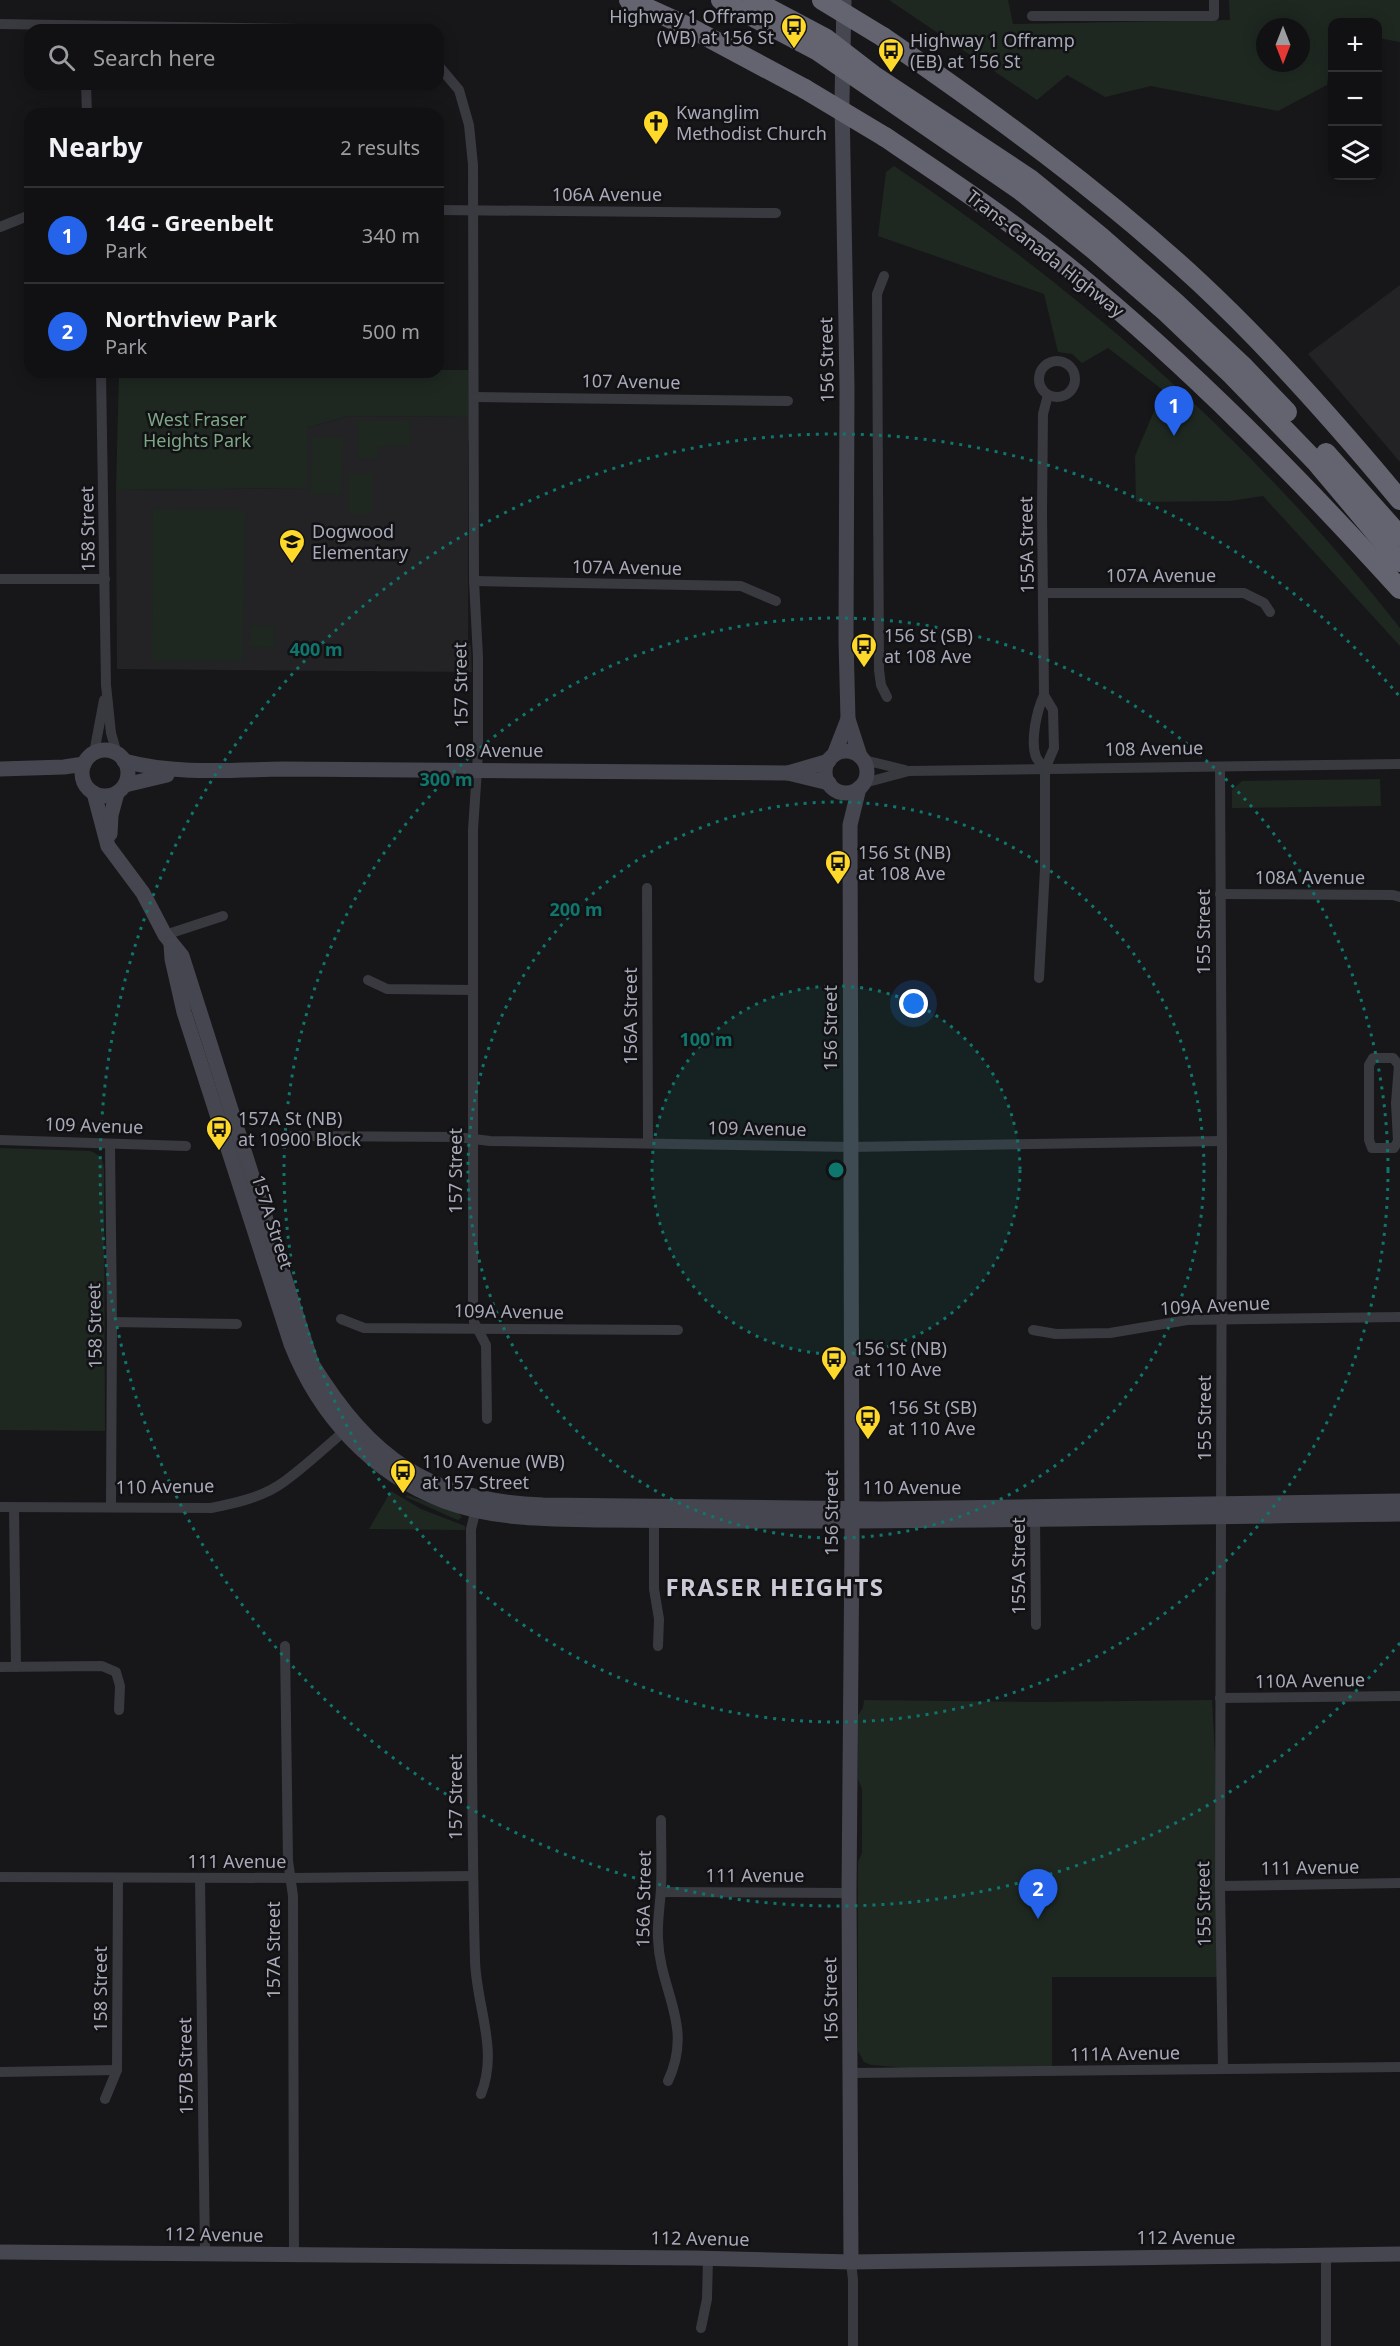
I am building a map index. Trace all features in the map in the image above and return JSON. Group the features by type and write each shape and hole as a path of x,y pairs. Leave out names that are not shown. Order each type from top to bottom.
{"highway":[{"name":"Trans-Canada Highway","path":"629,0 689,27 806,89 885,137 1004,219 1073,272 1148,335 1212,394 1297,479 1400,589"},
{"path":"721,0 808,46 873,75 1030,179 1101,237 1242,365 1400,536"},
{"path":"753,0 825,38 843,60 1020,190 1167,313 1232,375 1316,462 1400,562"},
{"path":"822,0 883,37 982,105 1053,158 1200,282 1263,345 1345,434 1400,500"},
{"path":"1375,562 1400,598"}],"street":[{"name":"156 Street","path":"844,0 848,719 862,758"},
{"path":"1032,16 1214,16 1215,0"},
{"path":"0,24 24,25"},
{"name":"157 Street","path":"444,73 459,90 469,124 473,165 474,581 478,657 477,770 472,830 473,1308 477,1328 486,1345 487,1419"},
{"path":"86,90 87,108"},
{"name":"106A Avenue","path":"444,210 777,213"},
{"path":"0,227 24,217"},
{"path":"884,276 877,294 879,670 881,685 887,697"},
{"name":"158 Street","path":"101,378 106,685 111,733 121,758"},
{"name":"155A Street","path":"1045,769 1036,757 1035,747 1036,712 1044,694 1043,414 1048,395"},
{"name":"107 Avenue","path":"474,396 788,401"},
{"path":"0,579 105,579"},
{"name":"107A Avenue","path":"474,581 741,586 776,601"},
{"name":"107A Avenue","path":"1044,593 1244,593 1264,603 1270,612"},
{"name":"158 Street","path":"89,758 106,685"},
{"name":"155A Street","path":"1039,978 1045,868 1045,769 1054,748 1053,710 1044,694"},
{"name":"156 Street","path":"832,758 848,719"},
{"path":"0,769 64,777 105,796 121,789 128,773 121,758 106,750 89,758 16,770"},
{"path":"850,751 862,758 867,770 862,786 846,793 833,787 826,770 832,758 841,752 850,751"},
{"path":"89,758 82,770 89,788"},
{"name":"108 Avenue","path":"121,758 157,769 200,770 788,772 832,758"},
{"name":"108 Avenue","path":"862,758 909,771 1400,764"},
{"name":"155 Street","path":"1220,767 1222,1141 1220,1886 1223,2069"},
{"name":"108 Avenue","path":"121,789 157,776 200,770"},
{"name":"108 Avenue","path":"862,786 909,771"},
{"name":"108 Avenue","path":"788,772 833,787"},
{"name":"156 Street","path":"854,2346 851,2262 849,1893 852,1515 850,825 862,786"},
{"name":"156 Street","path":"833,787 850,825"},
{"name":"157A Street","path":"89,788 105,840 143,893 168,940 184,1012 291,1344 312,1391 349,1427"},
{"name":"157A Street","path":"117,859 110,831 111,815 121,789"},
{"name":"156A Street","path":"647,888 648,1143"},
{"name":"108A Avenue","path":"1220,894 1393,895 1400,897"},
{"path":"168,940 223,916"},
{"path":"368,980 387,989 472,990"},
{"path":"1373,1058 1393,1058 1399,1065 1398,1103 1398,1141 1394,1148 1372,1148 1369,1140 1369,1065 1373,1058"},
{"name":"109 Avenue","path":"292,1136 457,1137 490,1141 851,1147 1222,1141"},
{"name":"109 Avenue","path":"0,1140 186,1146"},
{"name":"158 Street","path":"110,1144 111,1507"},
{"name":"109A Avenue","path":"1033,1330 1056,1334 1110,1333 1175,1322 1221,1319 1400,1317"},
{"name":"109A Avenue","path":"341,1319 364,1328 678,1330"},
{"path":"112,1322 237,1324"},
{"name":"110 Avenue","path":"0,1507 211,1508 255,1497 285,1482 349,1427 376,1462 406,1483 439,1499 477,1505 530,1518 654,1520 1221,1510 1400,1501"},
{"name":"110 Avenue","path":"477,1505 500,1503 734,1508 852,1515"},
{"name":"157 Street","path":"477,1505 471,1529 475,1964 490,2058 487,2080 481,2094"},
{"path":"14,1507 16,1667"},
{"path":"658,1646 659,1620 654,1589 654,1520 662,1514 727,1514 734,1508"},
{"name":"110 Avenue","path":"1221,1510 1400,1514"},
{"name":"155A Street","path":"1035,1513 1036,1625"},
{"name":"157A Street","path":"285,1646 288,1861 293,1896 294,2255"},
{"path":"0,1667 102,1666 116,1672 120,1686 119,1710"},
{"name":"110A Avenue","path":"1220,1698 1400,1696"},
{"name":"156A Street","path":"661,1820 661,1892 657,1916 659,1952 678,2027 675,2065 668,2081"},
{"name":"111 Avenue","path":"0,1877 473,1876"},
{"name":"158 Street","path":"105,2099 117,2070 118,1878"},
{"name":"157B Street","path":"200,1878 205,2254"},
{"name":"111 Avenue","path":"1220,1886 1400,1883"},
{"name":"111 Avenue","path":"661,1892 849,1893"},
{"name":"111A Avenue","path":"851,2073 1400,2067"},
{"path":"0,2072 117,2070"},
{"name":"112 Avenue","path":"0,2252 851,2262 1400,2254"},
{"path":"1326,2256 1326,2346"},
{"path":"701,2328 706,2307 708,2259"}],"shaded area":[{"path":"1400,285 1400,462 1308,354"},
{"name":"Dogwood Elementary","path":"348,416 471,417 468,442 468,640 471,647 472,672 117,669 116,490 306,488 307,428"}],"green space":[{"path":"889,0 1008,0 1013,24 1230,20 1229,0 1400,0 1400,42 1382,39 1382,18 1328,18 1327,85 1278,111 1151,86 1105,97 1067,75 1037,100"},
{"path":"894,166 1034,266 1166,377 1228,436 1346,562 1400,628 1400,646 1263,496 1230,501 1136,502 1135,456 1163,390 1108,348 1082,363 1072,354 1058,352 1044,294 878,236 886,172"},
{"name":"West Fraser Heights Park","path":"444,370 471,370 471,417 348,416 307,428 307,488 116,490 119,378 444,378"},
{"path":"358,421 410,421 410,446 378,446 377,458 358,458"},
{"path":"311,437 343,438 341,495 310,494"},
{"path":"349,474 372,474 372,514 349,514"},
{"path":"153,509 245,510 243,661 152,661"},
{"path":"251,625 275,626 274,648 250,646"},
{"path":"1380,779 1381,806 1232,808 1232,790 1242,781"},
{"path":"0,1148 90,1151 98,1155 103,1162 105,1431 0,1430"},
{"path":"391,1491 421,1509 465,1526 465,1530 369,1529"},
{"path":"407,1495 458,1513 462,1517 458,1520 406,1497"},
{"path":"864,1700 1040,1702 1212,1700 1216,1773 1219,1977 1052,1977 1052,2067 919,2069 871,2065 864,2062 858,2051 858,1862 862,1853 862,1789 858,1779 858,1715 863,1708"}],"place":[{"name":"Highway 1 Offramp (WB) at 156 St","path":"794,50"},
{"name":"Highway 1 Offramp (EB) at 156 St","path":"891,74"},
{"name":"Kwanglim Methodist Church","path":"656,146"},
{"name":"14G - Greenbelt","path":"1174,436"},
{"name":"Dogwood Elementary","path":"292,565"},
{"name":"156 St (SB) at 108 Ave","path":"864,669"},
{"name":"156 St (NB) at 108 Ave","path":"838,886"},
{"name":"157A St (NB) at 10900 Block","path":"219,1152"},
{"name":"156 St (NB) at 110 Ave","path":"834,1382"},
{"name":"156 St (SB) at 110 Ave","path":"868,1441"},
{"name":"110 Avenue (WB) at 157 Street","path":"403,1495"},
{"name":"Northview Park","path":"1038,1919"}],"district":[{"name":"FRASER HEIGHTS","path":"775,1588"}]}
